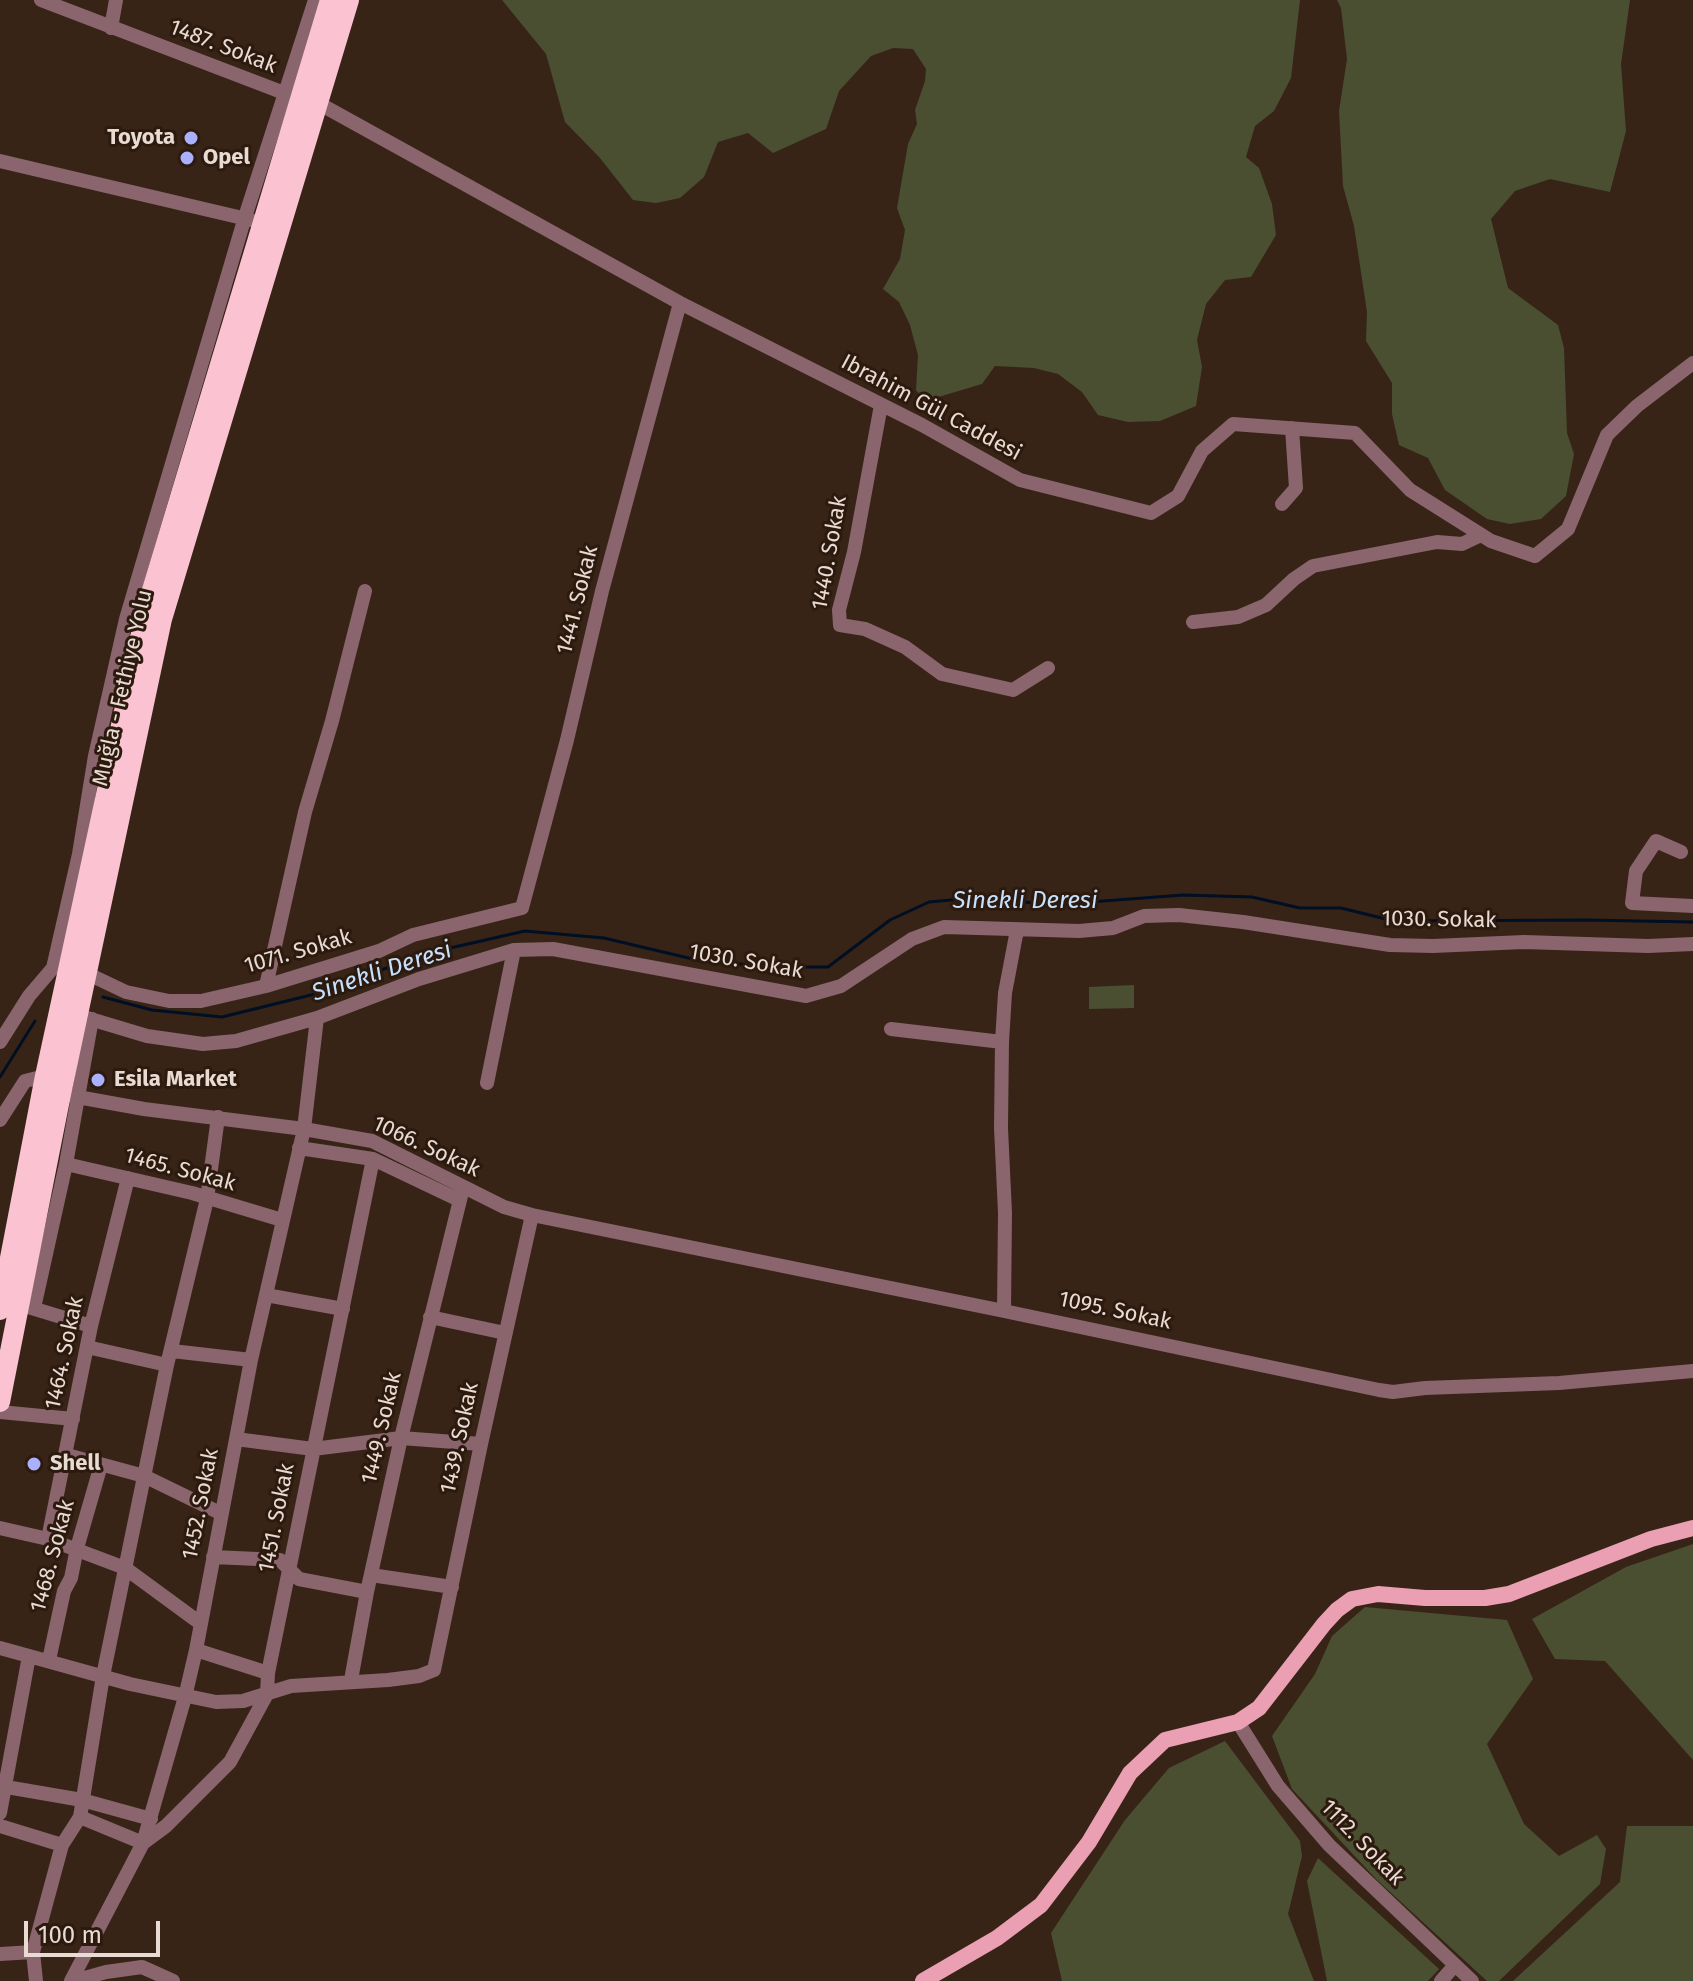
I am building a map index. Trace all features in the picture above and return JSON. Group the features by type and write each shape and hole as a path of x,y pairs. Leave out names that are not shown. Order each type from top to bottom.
{"highway":[{"name":"Muğla - Fethiye Yolu","path":"0,1402 27,1306 85,1017 86,973 162,619 330,0"},
{"name":"Muğla - Fethiye Yolu","path":"0,1310 72,948 104,758 253,221 301,98 349,0"}],"main road":[{"path":"923,1981 997,1938 1041,1905 1089,1842 1130,1773 1165,1740 1238,1722 1259,1708 1324,1624 1352,1599 1378,1594 1485,1598 1509,1594 1651,1539 1693,1528"}],"street":[{"name":"1487. Sokak","path":"41,0 301,98"},
{"path":"111,28 116,0"},
{"path":"301,98 315,0"},
{"name":"Ibrahim Gül Caddesi","path":"301,98 680,303 1020,480 1151,513 1178,496 1202,451 1233,424 1355,433 1410,490 1491,541 1535,556 1568,529 1607,435 1637,406 1693,363"},
{"path":"0,161 253,221"},
{"name":"1441. Sokak","path":"522,908 567,740 602,591 680,303"},
{"name":"1440. Sokak","path":"881,405 854,552 839,610 840,625 865,629 905,647 942,674 1013,690 1048,668"},
{"path":"1282,504 1296,488 1292,428"},
{"path":"1193,622 1230,619 1266,605 1313,566 1437,542 1462,544 1481,535"},
{"path":"266,986 305,812 365,591"},
{"path":"53,968 104,758"},
{"path":"1681,852 1656,841 1636,871 1632,903 1693,906"},
{"name":"1071. Sokak","path":"86,973 126,992 169,1001 201,1001 266,986 379,951 413,935 522,908"},
{"name":"1030. Sokak","path":"85,1017 147,1036 203,1044 236,1041 317,1018 419,979 514,950 553,949 806,996 841,986 912,939 944,927 1079,931 1113,928 1144,916 1179,915 1243,922 1390,945 1524,942 1648,946 1693,944"},
{"path":"1004,1311 1002,1042 1005,993 1017,930"},
{"path":"0,1042 29,996 72,948"},
{"path":"487,1083 514,950"},
{"name":"1452. Sokak","path":"73,1981 143,1843 185,1697 251,1360 304,1129 317,1018"},
{"path":"891,1029 1002,1042"},
{"path":"0,1120 25,1081 45,1076"},
{"path":"69,1096 66,1164 27,1306 91,1326"},
{"name":"1066. Sokak","path":"69,1096 372,1141 461,1194 532,1215"},
{"path":"36,1981 33,1952 62,1845 80,1817 103,1676 125,1568 207,1199 218,1117"},
{"path":"299,1148 373,1159 461,1194"},
{"name":"1451. Sokak","path":"143,1843 166,1826 230,1762 267,1694 268,1673 373,1159"},
{"name":"1465. Sokak","path":"66,1164 282,1220"},
{"name":"1464. Sokak","path":"48,1539 91,1326 128,1178"},
{"name":"1449. Sokak","path":"351,1680 401,1438 461,1194"},
{"name":"1095. Sokak","path":"532,1215 1393,1392 1559,1383 1693,1371"},
{"name":"1439. Sokak","path":"351,1680 388,1680 419,1676 434,1670 532,1215"},
{"path":"266,1295 343,1309"},
{"path":"430,1317 505,1333"},
{"path":"87,1347 170,1358 251,1360"},
{"path":"0,1412 73,1419"},
{"path":"236,1439 313,1449 401,1438 481,1444"},
{"path":"67,1455 144,1476 220,1513"},
{"name":"1468. Sokak","path":"49,1660 64,1591 71,1578 101,1465"},
{"path":"0,1528 77,1548 125,1568 200,1623"},
{"path":"213,1557 280,1560 299,1579 367,1592"},
{"path":"371,1575 452,1587"},
{"path":"0,1648 185,1697 230,1702 291,1686 351,1680"},
{"path":"196,1650 268,1673"},
{"path":"0,1813 2,1787 29,1656"},
{"name":"1112. Sokak","path":"1238,1722 1278,1786 1329,1845 1472,1981"},
{"path":"2,1787 82,1800 151,1819"},
{"path":"80,1817 143,1843"},
{"path":"0,1826 62,1845"},
{"path":"0,1954 33,1952"},
{"path":"1441,1981 1455,1965"},
{"path":"73,1981 142,1967 173,1981"}],"green space":[{"path":"502,0 1300,0 1291,78 1274,111 1255,126 1246,157 1259,168 1272,204 1276,235 1251,277 1225,280 1206,304 1197,340 1202,367 1196,406 1160,421 1128,422 1098,415 1082,392 1058,374 1034,368 995,366 982,384 925,401 916,390 918,355 910,325 899,302 883,289 900,259 905,230 897,208 908,144 917,124 915,110 925,81 926,69 913,49 893,48 871,56 839,91 826,129 773,153 748,133 718,142 704,177 680,198 656,203 633,200 600,158 565,122 546,54"},
{"path":"1337,0 1630,0 1621,64 1626,131 1610,192 1550,179 1515,191 1491,219 1508,288 1558,325 1564,348 1567,433 1574,454 1566,496 1541,519 1510,524 1487,519 1445,490 1428,458 1399,445 1392,414 1392,383 1366,341 1367,312 1354,226 1343,186 1339,111 1347,59 1341,8"},
{"path":"1134,985 1134,1008 1089,1009 1089,987"},
{"path":"1693,1544 1693,1760 1605,1661 1555,1659 1532,1619 1626,1567"},
{"path":"1365,1607 1507,1620 1533,1679 1487,1744 1524,1824 1559,1856 1597,1835 1606,1849 1600,1884 1499,1981 1487,1981 1377,1880 1292,1789 1272,1736 1315,1674 1332,1636"},
{"path":"1225,1741 1300,1841 1302,1856 1288,1914 1314,1981 1062,1981 1051,1933 1125,1820 1169,1768"},
{"path":"1627,1826 1693,1826 1693,1981 1513,1981 1620,1882"},
{"path":"1318,1858 1439,1969 1428,1981 1327,1981 1307,1881"}],"waterway":[{"name":"Sinekli Deresi","path":"103,997 152,1010 222,1017 315,994 428,953 525,931 604,938 701,961 777,967 828,967 890,920 929,902 983,897 1050,905 1183,895 1252,897 1300,908 1341,908 1394,921 1693,922"},
{"name":"Sinekli Deresi","path":"0,1077 35,1021"}],"place":[{"name":"Toyota","path":"191,138"},
{"name":"Opel","path":"187,158"},
{"name":"Esila Market","path":"98,1080"},
{"name":"Shell","path":"34,1464"}]}
